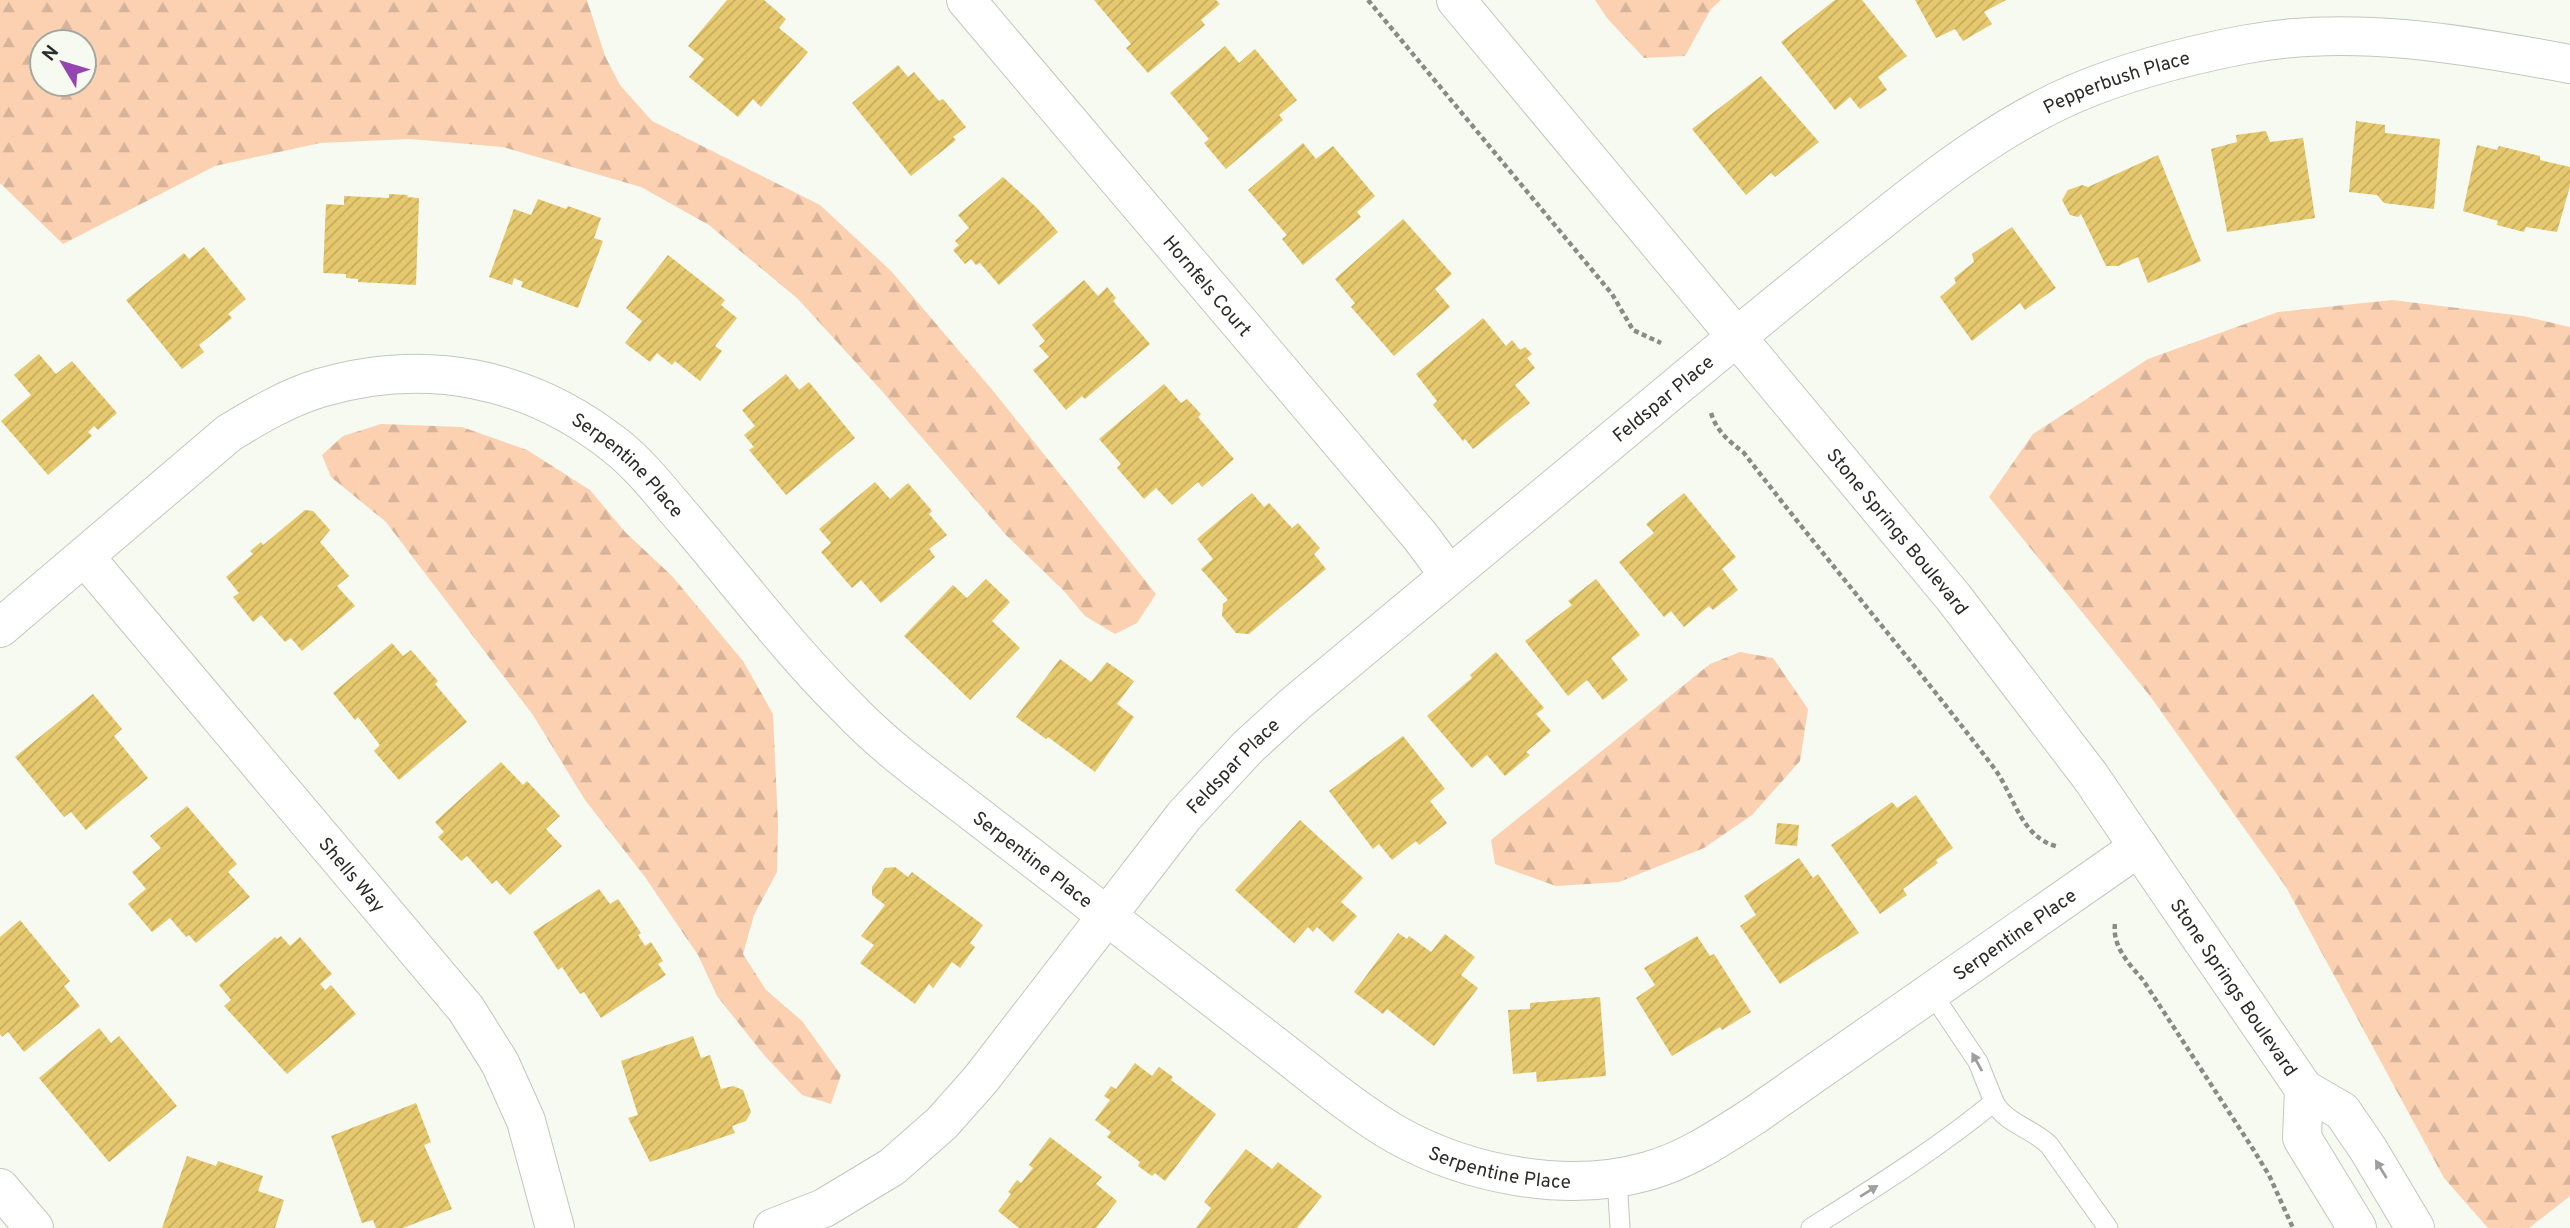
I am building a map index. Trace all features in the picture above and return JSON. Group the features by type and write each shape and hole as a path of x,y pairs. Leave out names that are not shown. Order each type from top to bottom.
{"street":[{"name":"Hornfels Court","path":"966,0 1420,536 1449,575"},
{"name":"Stone Springs Boulevard","path":"1456,0 1954,598 2090,776 2304,1089 2342,1111 2415,1228"},
{"name":"Pepperbush Place","path":"1736,337 1946,168 2009,128 2074,94 2130,73 2241,45 2303,36 2455,44 2570,64"},
{"name":"Feldspar Place","path":"773,1228 824,1208 892,1167 942,1124 981,1079 1184,816 1248,747 1449,575 1736,337"},
{"name":"Serpentine Place","path":"0,628 229,433 265,412 315,389 371,376 422,373 471,377 526,393 572,415 619,448 653,483 818,676 858,719 905,760 1360,1111 1400,1137 1460,1161 1517,1175 1565,1180 1617,1178 1670,1163 1727,1133 2139,847"},
{"name":"Shells Way","path":"85,557 466,1009 500,1063 526,1121 555,1228"},
{"name":"Stone Springs Boulevard","path":"2304,1089 2302,1138 2357,1228"},
{"path":"0,1188 33,1228"}],"lane":[{"path":"1931,992 1978,1062 1994,1102 2004,1117 2040,1136 2049,1145 2108,1228"},
{"path":"1811,1228 1880,1185 1994,1102"},
{"path":"1617,1178 1620,1228"}],"path":[{"path":"1368,0 1612,294 1633,330 1661,343"},
{"path":"1711,413 1722,436 1744,453 1933,688 2004,781 2018,815 2035,836 2059,847"},
{"path":"2115,924 2113,934 2123,955 2143,980 2253,1149 2269,1175 2293,1228"}],"green space":[{"path":"0,0 587,0 605,56 620,85 652,121 820,205 891,271 994,392 1156,594 1137,623 1115,634 1085,616 1064,591 1006,535 798,299 709,225 641,187 503,147 410,139 320,143 215,166 63,244 0,183"},
{"path":"1595,0 1721,0 1711,9 1685,56 1644,58 1607,18"},
{"path":"2392,300 2523,316 2570,327 2570,1196 2529,1228 2488,1228 2444,1178 2286,887 2150,696 1989,497 2033,434 2148,359 2278,312"},
{"path":"381,424 462,427 527,450 590,490 625,532 672,576 743,661 773,714 778,825 777,872 754,915 743,954 766,990 802,1021 841,1075 831,1104 802,1095 764,1055 717,996 698,955 645,877 585,800 533,715 386,522 331,477 322,455 343,436"},
{"path":"1740,652 1773,658 1808,709 1800,761 1752,815 1704,848 1619,882 1556,886 1495,864 1491,840 1710,664"}],"building":[{"path":"727,0 764,0 786,19 779,28 808,52 761,107 753,99 738,117 689,77 704,59 688,46"},
{"path":"1094,0 1216,0 1220,4 1201,20 1205,25 1148,73 1126,48 1131,44"},
{"path":"1835,0 1862,0 1907,56 1878,77 1887,90 1860,109 1850,97 1835,110 1781,42"},
{"path":"1915,0 2006,0 1984,12 1992,24 1963,41 1955,29 1936,38"},
{"path":"1225,46 1239,63 1255,49 1297,100 1279,115 1283,120 1226,169 1204,143 1209,139 1170,93"},
{"path":"898,65 908,77 914,72 939,101 943,99 966,127 953,137 956,140 911,176 852,103"},
{"path":"1761,76 1819,142 1775,177 1771,173 1746,195 1692,129"},
{"path":"2356,121 2385,125 2385,133 2440,139 2434,209 2384,203 2377,195 2349,192"},
{"path":"2266,131 2270,142 2303,138 2315,218 2227,232 2211,149 2237,142 2236,135"},
{"path":"1303,143 1316,159 1333,146 1375,196 1357,212 1361,217 1303,265 1282,239 1287,235 1248,190"},
{"path":"2477,145 2497,150 2499,146 2570,167 2570,186 2557,232 2526,227 2524,232 2497,225 2498,221 2463,211"},
{"path":"2158,155 2201,261 2148,283 2138,257 2118,266 2106,266 2081,214 2078,217 2070,215 2062,200 2068,190 2082,185 2088,187"},
{"path":"1003,177 1037,208 1058,232 999,285 980,263 976,265 971,259 965,264 953,250 959,245 955,241 969,228 958,215"},
{"path":"389,194 419,198 416,285 358,282 358,279 346,278 346,274 323,273 326,204 344,205 344,196 389,198"},
{"path":"538,199 601,218 594,238 603,241 578,308 521,287 523,282 514,278 512,285 489,277 514,209 531,215"},
{"path":"1403,219 1452,274 1435,289 1450,307 1394,356 1351,307 1355,303 1335,279"},
{"path":"2012,227 2056,288 2025,310 2020,303 1972,341 1940,297 1956,283 1954,278 1974,262 1972,254"},
{"path":"204,247 246,299 228,314 232,318 199,345 204,352 182,369 126,300 184,253 189,259"},
{"path":"668,255 725,300 721,305 737,318 715,346 722,351 700,381 675,361 672,365 657,353 650,362 625,343 642,321 626,308"},
{"path":"1084,280 1098,296 1107,287 1116,298 1113,301 1150,344 1085,399 1082,396 1066,410 1033,370 1049,357 1039,346 1045,341 1032,325"},
{"path":"1483,318 1506,346 1512,340 1520,350 1525,347 1532,354 1527,358 1535,368 1515,385 1530,403 1473,449 1433,405 1437,401 1416,374"},
{"path":"39,354 56,374 72,361 117,413 98,430 94,426 88,432 92,436 48,475 1,421 31,395 14,375"},
{"path":"786,374 799,390 809,382 855,438 786,495 749,450 754,447 744,435 755,426 742,410"},
{"path":"1164,384 1181,403 1187,399 1201,414 1198,417 1234,459 1202,487 1198,482 1172,505 1156,488 1144,499 1117,468 1121,464 1099,439"},
{"path":"875,482 890,499 908,483 932,511 929,514 947,535 929,549 935,557 881,603 861,580 852,588 821,552 831,543 819,529"},
{"path":"1252,493 1264,507 1269,503 1292,528 1298,523 1320,548 1314,554 1326,569 1249,634 1236,633 1222,616 1223,604 1228,600 1201,569 1213,559 1197,539"},
{"path":"1684,493 1736,557 1722,569 1738,590 1713,610 1709,606 1684,627 1671,611 1664,617 1619,562 1654,533 1646,524"},
{"path":"305,510 313,511 330,530 320,542 349,576 337,586 355,606 302,651 291,638 285,642 261,615 253,622 233,597 239,593 226,577 253,554 250,551 261,542 263,545"},
{"path":"986,579 1010,602 992,621 1020,648 970,700 904,636 953,585 967,598"},
{"path":"1596,579 1640,635 1611,658 1628,680 1603,700 1587,680 1568,696 1525,641 1572,605 1568,601"},
{"path":"392,643 403,656 411,650 438,681 435,684 467,722 399,780 374,751 380,745 358,717 355,720 333,693"},
{"path":"1496,652 1544,708 1536,714 1551,731 1526,752 1530,755 1505,776 1487,755 1472,768 1427,716 1472,678 1470,675"},
{"path":"1060,659 1091,682 1107,662 1134,681 1117,704 1134,717 1095,772 1016,717"},
{"path":"93,694 122,729 114,736 148,778 86,830 71,812 64,817 15,757"},
{"path":"1403,736 1445,789 1430,801 1447,823 1419,845 1416,841 1392,860 1379,844 1373,849 1329,791"},
{"path":"501,762 523,785 527,781 560,816 546,829 562,846 510,895 496,880 492,884 467,856 461,861 438,837 444,832 435,822"},
{"path":"1916,795 1953,848 1903,889 1907,895 1880,914 1831,845 1892,802 1897,808"},
{"path":"187,806 237,864 228,872 250,897 196,943 189,935 186,937 170,918 152,932 128,904 146,889 132,872 161,848 150,836"},
{"path":"1300,820 1363,878 1341,902 1357,916 1333,942 1317,927 1313,932 1308,927 1294,943 1235,890"},
{"path":"1777,823 1799,825 1797,846 1775,844"},
{"path":"1799,858 1813,878 1818,874 1859,933 1780,984 1740,926 1756,915 1744,896"},
{"path":"895,867 908,877 912,872 983,925 970,943 975,947 960,968 952,962 933,988 929,984 915,1004 860,963 874,945 861,936 885,905 872,895 872,887 885,868"},
{"path":"599,889 610,904 618,899 641,933 638,935 645,946 651,942 663,961 658,964 666,975 601,1018 584,992 580,994 562,967 558,970 533,932"},
{"path":"20,920 70,981 64,986 80,1006 24,1052 8,1032 2,1037 0,1034 0,937"},
{"path":"1398,933 1407,939 1409,936 1431,952 1445,934 1475,957 1461,975 1478,988 1434,1046 1387,1009 1383,1014 1354,992"},
{"path":"281,936 290,946 300,937 332,974 320,984 325,990 331,985 356,1014 287,1074 224,1006 231,1000 219,985 275,937 277,939"},
{"path":"1697,936 1710,956 1714,954 1751,1012 1672,1056 1636,998 1655,985 1644,968"},
{"path":"1600,997 1606,1076 1537,1082 1536,1072 1513,1074 1508,1010 1530,1009 1530,1003"},
{"path":"99,1028 111,1043 119,1036 177,1106 109,1162 39,1078"},
{"path":"693,1036 701,1058 710,1055 721,1089 733,1086 743,1090 751,1112 746,1121 732,1126 735,1133 650,1162 628,1118 638,1115 621,1061"},
{"path":"1135,1063 1152,1076 1159,1067 1173,1077 1171,1080 1216,1114 1165,1181 1155,1173 1152,1176 1138,1166 1140,1162 1107,1137 1111,1132 1095,1120 1110,1100 1104,1096 1111,1086 1116,1089"},
{"path":"416,1103 431,1142 424,1145 452,1209 403,1228 376,1228 373,1220 362,1223 331,1136"},
{"path":"1050,1137 1102,1177 1096,1184 1117,1201 1096,1228 1019,1228 998,1211 1011,1194 1008,1192 1017,1180 1021,1183 1033,1168 1029,1165"},
{"path":"1246,1149 1272,1169 1278,1162 1322,1196 1297,1228 1196,1228 1211,1208 1204,1202"},
{"path":"187,1156 216,1166 218,1161 263,1176 258,1191 284,1200 275,1228 162,1228"}]}
